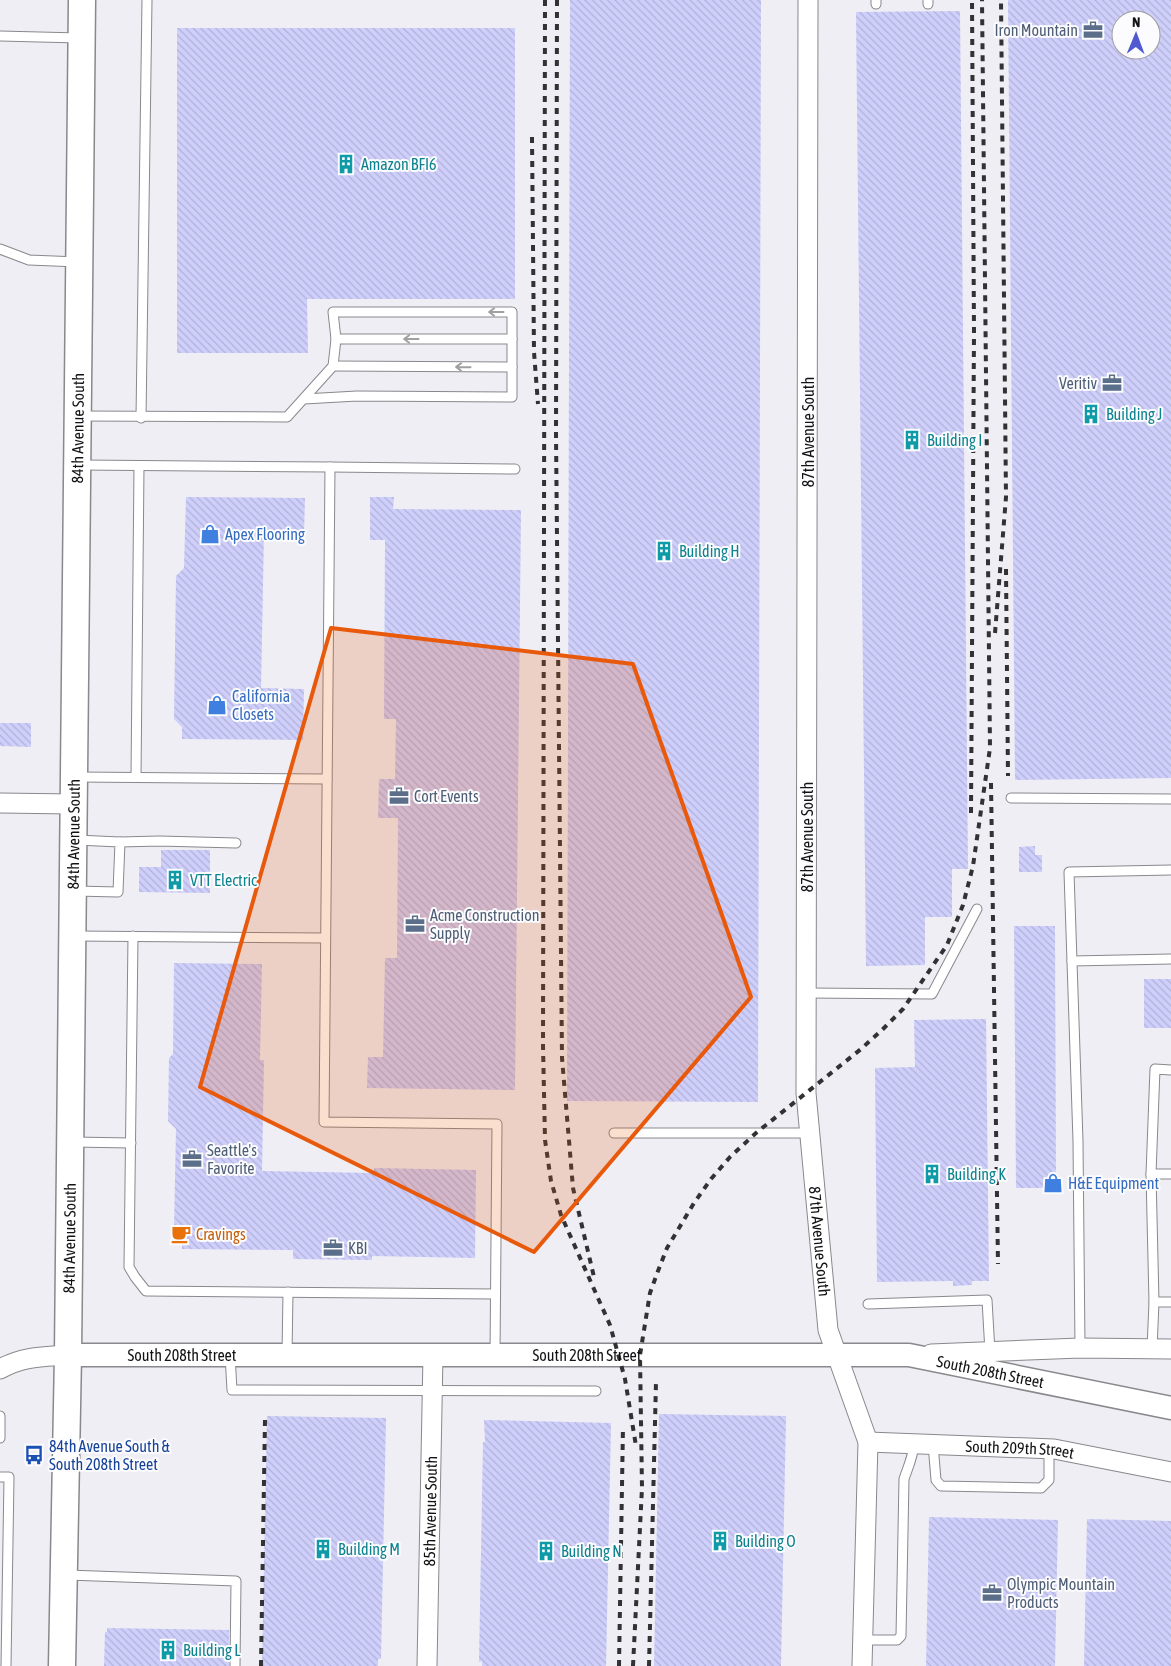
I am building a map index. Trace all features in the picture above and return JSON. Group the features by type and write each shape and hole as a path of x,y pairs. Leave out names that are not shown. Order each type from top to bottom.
{"main road":[{"name":"84th Avenue South","path":"62,1666 68,1356 82,0"}],"street":[{"name":"87th Avenue South","path":"808,0 806,1093 828,1330 868,1442 862,1666"},
{"path":"0,803 73,804"},
{"path":"909,1355 1080,1348 1171,1349"},
{"name":"85th Avenue South","path":"427,1666 433,1355"},
{"name":"South 208th Street","path":"0,1369 14,1362 34,1357 68,1356 909,1355 1171,1408"},
{"name":"South 209th Street","path":"868,1442 1049,1449 1171,1472"}],"lane":[{"path":"141,418 147,0"},
{"path":"0,36 82,38"},
{"path":"0,249 29,260 79,262"},
{"path":"77,416 141,418 287,417 333,366 336,339 333,312 512,312 512,397 357,396 304,399"},
{"path":"336,339 512,339"},
{"path":"333,366 512,368"},
{"path":"77,465 515,469"},
{"path":"136,777 139,466"},
{"path":"330,467 324,1122 497,1124 495,1355"},
{"path":"73,776 327,779"},
{"path":"1011,798 1171,799"},
{"path":"73,840 236,842"},
{"path":"72,891 118,892 120,842"},
{"path":"1080,1348 1078,1141 1069,872 1171,870"},
{"path":"806,993 932,994 977,908"},
{"path":"72,936 326,938"},
{"path":"133,936 129,1267 146,1291 495,1294"},
{"path":"1072,961 1171,958"},
{"path":"1152,1348 1154,1302 1151,1174 1155,1069 1171,1070"},
{"path":"614,1133 810,1133"},
{"path":"70,1142 131,1142"},
{"path":"1151,1174 1171,1174"},
{"path":"287,1355 288,1292"},
{"path":"868,1304 987,1300 990,1352"},
{"path":"1154,1302 1171,1302"},
{"path":"230,1355 232,1390 596,1391"},
{"path":"0,1416 0,1438"},
{"path":"863,1640 896,1640 900,1636 904,1479 913,1456 914,1444"},
{"path":"933,1444 936,1480 941,1486 1041,1488 1049,1480 1049,1449"},
{"path":"0,1477 9,1477 6,1666"},
{"path":"64,1575 236,1581 235,1666"}],"highlighted area":[{"path":"331,628 633,664 751,997 534,1252 200,1087"}],"building":[{"name":"Building H","path":"570,0 761,0 758,1102 567,1101"},
{"name":"Building J","path":"1008,0 1171,0 1171,778 1015,780"},
{"name":"Building I","path":"960,11 968,869 952,869 952,917 925,917 925,965 866,966 856,12"},
{"name":"Amazon BFI6","path":"177,28 515,28 515,299 307,299 308,353 177,353"},
{"path":"186,497 305,498 304,534 264,533 261,688 304,689 303,740 182,739 182,727 174,719 176,576 184,568"},
{"path":"370,497 394,497 393,509 521,510 515,1090 367,1088 368,1057 383,1057 385,958 397,958 398,818 378,818 379,779 395,779 396,719 384,719 385,540 370,540"},
{"path":"0,723 31,723 31,747 0,746"},
{"path":"1035,846 1035,855 1042,855 1042,872 1019,872 1019,847"},
{"name":"VTT Electric","path":"161,850 210,850 210,893 139,892 139,867 161,867"},
{"path":"1014,926 1055,926 1056,1188 1016,1188"},
{"path":"174,963 262,964 260,1060 264,1060 262,1171 374,1173 374,1168 476,1170 475,1258 372,1256 372,1260 293,1259 293,1250 182,1249 182,1237 174,1229 176,1129 168,1121 169,1058 173,1054"},
{"path":"1144,979 1171,979 1171,1028 1144,1028"},
{"name":"Building K","path":"986,1019 989,1281 972,1281 972,1285 953,1286 953,1281 877,1282 875,1068 915,1067 914,1020"},
{"name":"Building O","path":"659,1414 786,1416 781,1666 654,1666"},
{"name":"Building M","path":"267,1416 386,1418 381,1659 378,1659 378,1666 262,1666"},
{"name":"Building N","path":"484,1420 611,1423 606,1666 482,1666 482,1661 479,1662"},
{"name":"Olympic Mountain Products","path":"929,1517 1058,1520 1055,1666 926,1666"},
{"path":"1087,1519 1171,1521 1171,1666 1084,1666"},
{"name":"Building L","path":"107,1628 229,1630 229,1666 104,1666 105,1632 107,1632"}],"railway":[{"path":"545,0 543,1045 545,1140 551,1181 561,1215 610,1325 625,1379 636,1446"},
{"path":"557,0 556,434 562,1058 573,1188 594,1277"},
{"path":"971,813 974,332 972,0"},
{"path":"633,1666 642,1488 640,1355 650,1293 667,1248 694,1203 730,1157 756,1133 861,1049 903,1009 947,945 963,905 973,866 990,748 982,0"},
{"path":"995,633 1006,497 1001,0"},
{"path":"532,137 534,352 538,404"},
{"path":"1006,569 1008,776"},
{"path":"991,783 998,1264"},
{"path":"649,1666 656,1382"},
{"path":"261,1666 265,1420"},
{"path":"619,1666 623,1426"}],"place":[{"name":"Iron Mountain","path":"1093,30"},
{"name":"Amazon BFI6","path":"346,164"},
{"name":"Veritiv","path":"1112,383"},
{"name":"Building J","path":"1091,414"},
{"name":"Building I","path":"912,440"},
{"name":"Apex Flooring","path":"210,534"},
{"name":"Building H","path":"664,551"},
{"name":"California Closets","path":"217,705"},
{"name":"Cort Events","path":"399,796"},
{"name":"VTT Electric","path":"175,880"},
{"name":"Acme Construction Supply","path":"415,924"},
{"name":"Seattle's Favorite","path":"192,1159"},
{"name":"Building K","path":"932,1174"},
{"name":"H&E Equipment","path":"1053,1183"},
{"name":"Cravings","path":"181,1234"},
{"name":"KBI","path":"333,1248"},
{"name":"84th Avenue South & South 208th Street","path":"34,1455"},
{"name":"Building O","path":"720,1541"},
{"name":"Building M","path":"323,1549"},
{"name":"Building N","path":"546,1551"},
{"name":"Olympic Mountain Products","path":"992,1593"},
{"name":"Building L","path":"168,1650"}]}
